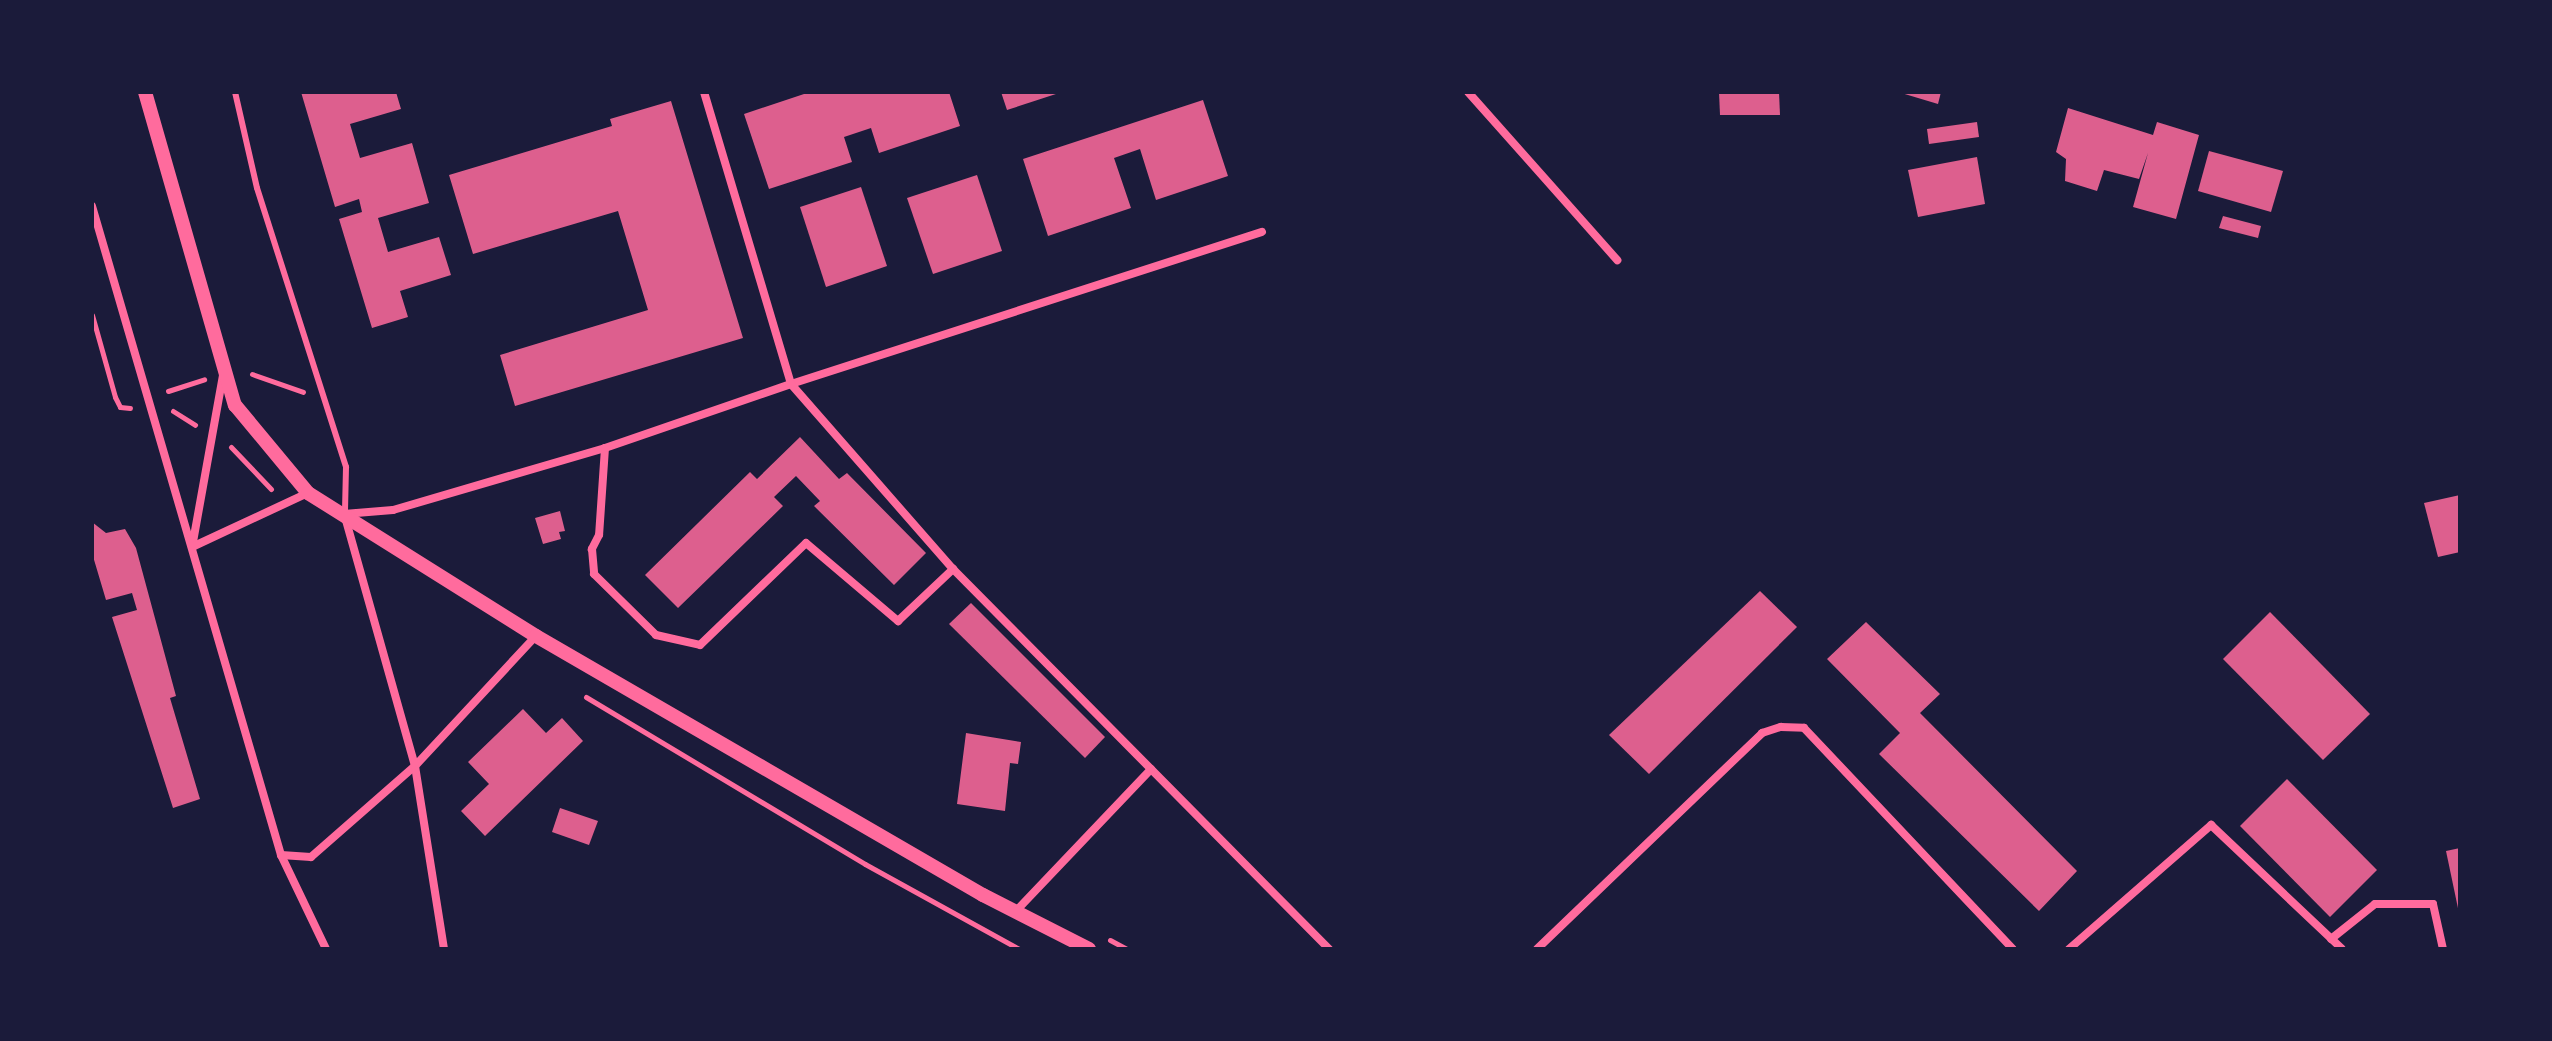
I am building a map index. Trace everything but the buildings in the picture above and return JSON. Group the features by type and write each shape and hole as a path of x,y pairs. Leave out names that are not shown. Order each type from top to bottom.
{"street":[{"path":"145,92 223,375 235,405 308,493 536,636 1016,911 1089,949"},
{"path":"704,92 791,384 953,569 1329,949"},
{"path":"1468,92 1617,260"},
{"path":"92,206 281,855 326,949"},
{"path":"344,514 393,510 605,448 791,384 1262,232"},
{"path":"192,547 223,375"},
{"path":"605,448 599,535 592,549 594,574 656,635 700,645 806,543 898,621 953,569"},
{"path":"192,547 308,493"},
{"path":"344,514 415,766 444,949"},
{"path":"281,855 311,857 415,766 536,636"},
{"path":"1537,949 1762,733 1781,727 1804,728 2013,949"},
{"path":"1016,911 1151,769"},
{"path":"2069,949 2211,825 2342,949"},
{"path":"2331,939 2375,904 2433,904 2443,949"}],"lane":[{"path":"235,92 257,188 346,467 344,514"}],"path":[{"path":"92,315 120,407 143,408"},
{"path":"243,370 323,398"},
{"path":"200,380 169,389 162,404 202,429"},
{"path":"229,446 266,486"},
{"path":"598,704 865,864 1019,949"}]}
